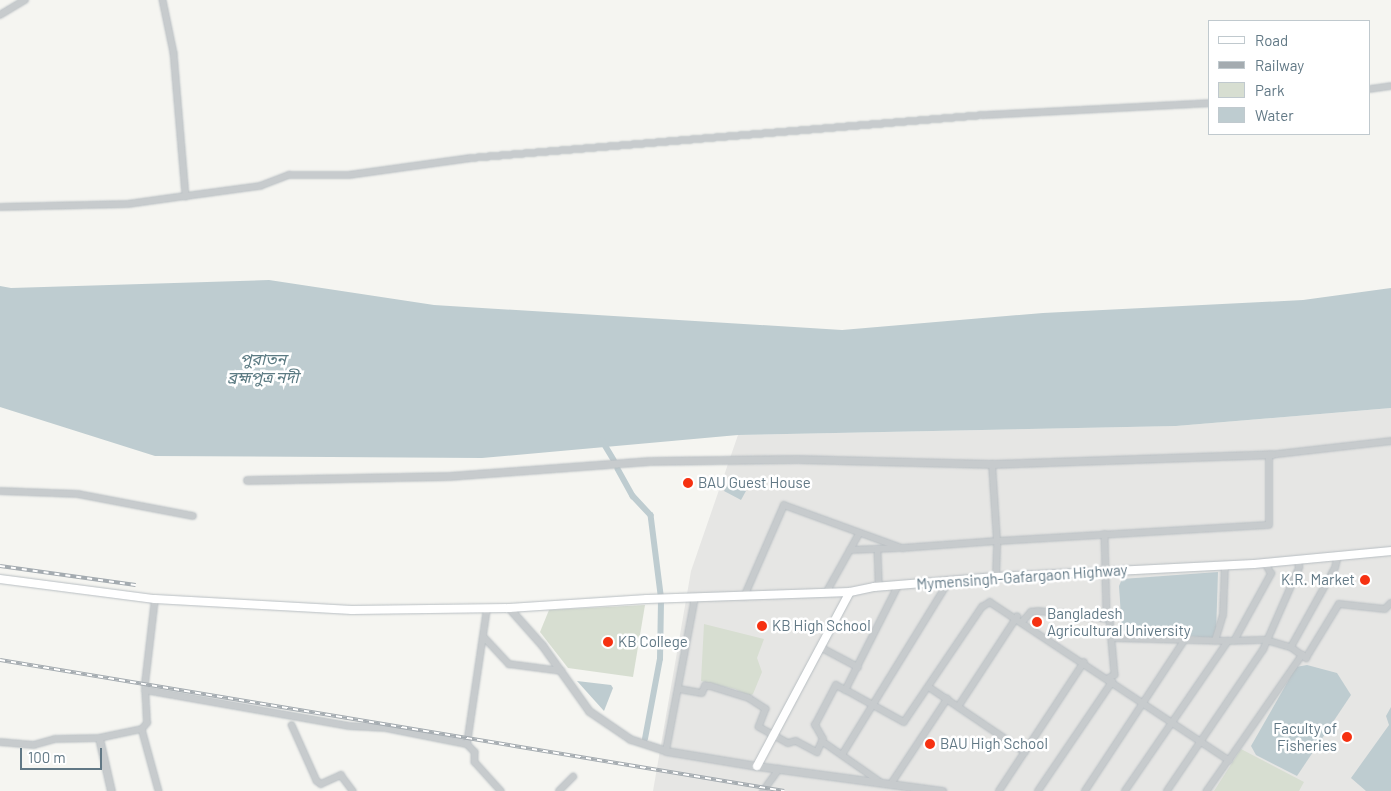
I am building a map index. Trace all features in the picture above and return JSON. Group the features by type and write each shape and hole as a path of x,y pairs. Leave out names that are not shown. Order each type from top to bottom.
{"main road":[{"name":"Mymensingh-Gafargaon Highway","path":"0,579 155,599 352,610 509,608 850,592 879,586 996,577 1265,563 1391,551"},
{"path":"758,766 850,592"}],"street":[{"path":"0,15 25,0"},
{"path":"163,0 174,53 186,196"},
{"path":"1371,89 1391,86"},
{"path":"0,207 128,204 260,186 289,175 349,175 471,158 984,114 1208,103"},
{"path":"248,480 450,476 649,461 798,459 992,464 1272,454 1391,441"},
{"path":"850,550 878,550 1105,534 1270,525 1272,454"},
{"path":"992,464 997,541 996,577"},
{"path":"0,491 78,494 192,516"},
{"path":"744,597 784,505 859,534 902,548"},
{"path":"826,593 859,534"},
{"path":"1105,534 1107,618"},
{"path":"878,550 879,586"},
{"path":"1291,647 1335,568 1337,560 1334,557"},
{"path":"1167,791 1202,742 1266,640 1299,568 1298,560"},
{"path":"1125,791 1231,641 1271,574 1265,563"},
{"path":"1215,641 1223,615 1224,565"},
{"path":"842,755 949,581"},
{"path":"846,690 900,585"},
{"path":"666,750 695,598"},
{"path":"0,742 34,745 55,739 99,738 142,729 147,723 145,690 155,599"},
{"path":"887,784 822,741 815,725 836,685 904,722 987,602 994,603 1017,617 1229,760"},
{"path":"1114,638 1184,641 1266,640 1291,647 1306,658 1339,604 1386,609 1391,603"},
{"path":"467,744 487,608"},
{"path":"509,608 562,671 589,711 608,726 630,739 666,750 758,766 942,791"},
{"path":"1023,621 1031,612 1038,610 1107,618 1111,621 1114,638 1115,675 1038,791"},
{"path":"958,706 1017,617"},
{"path":"484,638 509,664 562,671"},
{"path":"1085,791 1184,641"},
{"path":"820,647 858,667"},
{"path":"1207,791 1302,655"},
{"path":"999,791 1084,662"},
{"path":"679,689 702,693 705,686 710,686 749,698 766,709 759,727 788,743 796,741 817,752 822,741"},
{"path":"929,686 1025,752"},
{"path":"145,690 349,726 386,728 467,744 475,752 475,762 501,791"},
{"path":"887,784 947,699"},
{"path":"292,725 317,781 321,784 341,775 353,791"},
{"path":"142,729 159,791"},
{"path":"99,738 111,791"},
{"path":"763,791 779,769"},
{"path":"559,791 573,776"}],"shaded area":[{"name":"Bangladesh Agricultural University","path":"1391,408 1391,791 653,791 691,571 738,435 1176,426"}],"green space":[{"path":"645,605 633,677 568,668 540,632 549,610"},
{"path":"704,624 764,639 757,658 762,672 753,694 749,696 735,689 701,681"},
{"path":"1241,749 1304,782 1299,791 1214,791"}],"water":[{"name":"পুরাতন ব্রহ্মপুত্র নদী","path":"269,280 434,305 842,330 1043,313 1303,300 1391,288 1391,408 1176,426 738,435 482,458 155,456 0,407 0,286 11,288"},
{"path":"728,483 746,491 741,500 724,491"},
{"path":"1218,572 1216,633 1213,638 1122,631 1119,586 1122,579"},
{"path":"1307,665 1337,673 1351,695 1297,776 1256,755 1251,746 1296,667"},
{"path":"577,681 611,685 613,688 604,711"},
{"path":"1391,707 1391,791 1366,791 1351,778 1389,725 1386,716"}],"waterway":[{"path":"602,440 614,460"},
{"path":"618,469 633,496 651,515 661,594"},
{"path":"645,739 660,659 661,601"}],"railway":[{"path":"0,566 136,585"},
{"path":"0,660 784,791"}],"place":[{"name":"BAU Guest House","path":"688,483"},
{"name":"K.R. Market","path":"1365,580"},
{"name":"Bangladesh Agricultural University","path":"1037,622"},
{"name":"KB High School","path":"762,626"},
{"name":"KB College","path":"608,642"},
{"name":"Faculty of Fisheries","path":"1347,737"},
{"name":"BAU High School","path":"930,744"}]}
